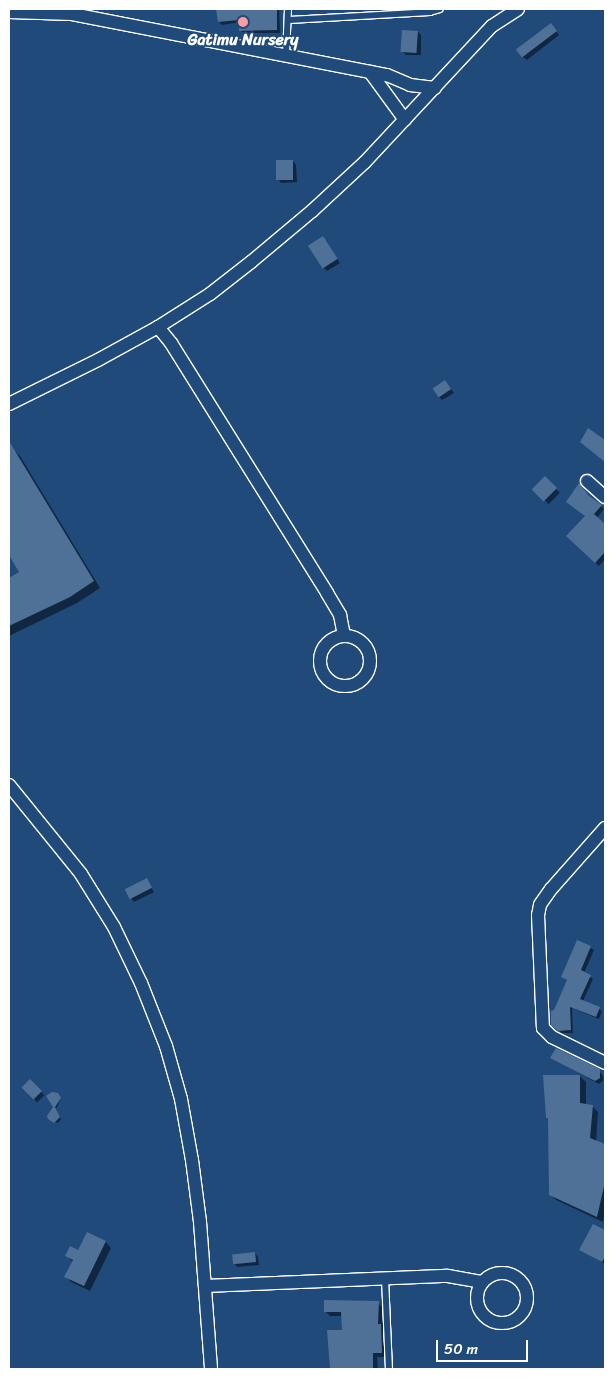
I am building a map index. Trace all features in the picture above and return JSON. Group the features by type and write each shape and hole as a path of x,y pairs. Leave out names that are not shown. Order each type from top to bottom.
{"street":[{"path":"492,26 501,9"},
{"path":"9,404 158,328 210,294 312,211 365,162 492,26 518,9"},
{"path":"9,12 72,14 221,44 286,54 387,75 410,85 435,88"},
{"path":"370,72 405,120"},
{"path":"158,328 171,343 327,593 340,615 344,636"},
{"path":"587,481 605,497"},
{"path":"9,785 81,874 114,927 141,983 166,1046 182,1099 192,1160 211,1369"},
{"path":"605,828 551,889 540,905 538,915 543,1028 552,1037 605,1063"},
{"path":"204,1286 448,1276 482,1282 491,1275 499,1273 515,1276 525,1288 527,1296 523,1312 510,1322 494,1322 487,1318 478,1304 477,1295 482,1282"}],"lane":[{"path":"286,54 288,9"},
{"path":"289,20 414,10 430,12 440,9"},
{"path":"385,1278 389,1369"}],"building":[{"path":"216,9 277,9 277,30 239,31 239,20 218,22"},
{"path":"551,23 557,31 522,57 516,49"},
{"path":"402,30 418,31 416,53 400,52"},
{"path":"276,160 293,160 293,180 276,180"},
{"path":"323,236 338,259 323,268 308,246"},
{"path":"445,380 451,389 439,398 433,388"},
{"path":"588,428 605,440 605,462 580,442"},
{"path":"9,441 94,581 70,597 9,626 9,578 19,572 9,555"},
{"path":"545,476 557,488 544,501 532,489"},
{"path":"579,483 589,496 602,505 594,514 605,524 605,552 595,563 566,536 585,516 566,502"},
{"path":"147,878 152,888 130,899 125,889"},
{"path":"577,940 591,946 581,970 591,975 580,999 600,1007 596,1017 570,1007 571,1030 558,1031 551,1025 551,1011 554,1010 567,980 561,977"},
{"path":"556,1048 600,1069 600,1078 595,1081 550,1058"},
{"path":"543,1075 580,1075 580,1103 593,1105 590,1138 605,1144 605,1182 597,1217 549,1195 548,1118 546,1118"},
{"path":"30,1079 42,1091 34,1100 22,1087"},
{"path":"52,1092 58,1093 61,1098 55,1107 60,1117 54,1123 47,1116 53,1107 46,1096"},
{"path":"593,1224 605,1230 605,1257 602,1262 579,1250"},
{"path":"87,1232 106,1241 84,1286 64,1277 73,1260 65,1256 70,1246 78,1250"},
{"path":"255,1252 256,1262 233,1264 232,1254"},
{"path":"324,1300 379,1301 378,1324 381,1324 382,1353 373,1353 373,1369 330,1369 327,1330 342,1330 341,1312 324,1312"}],"place":[{"name":"Gatimu Nursery","path":"243,22"}]}
